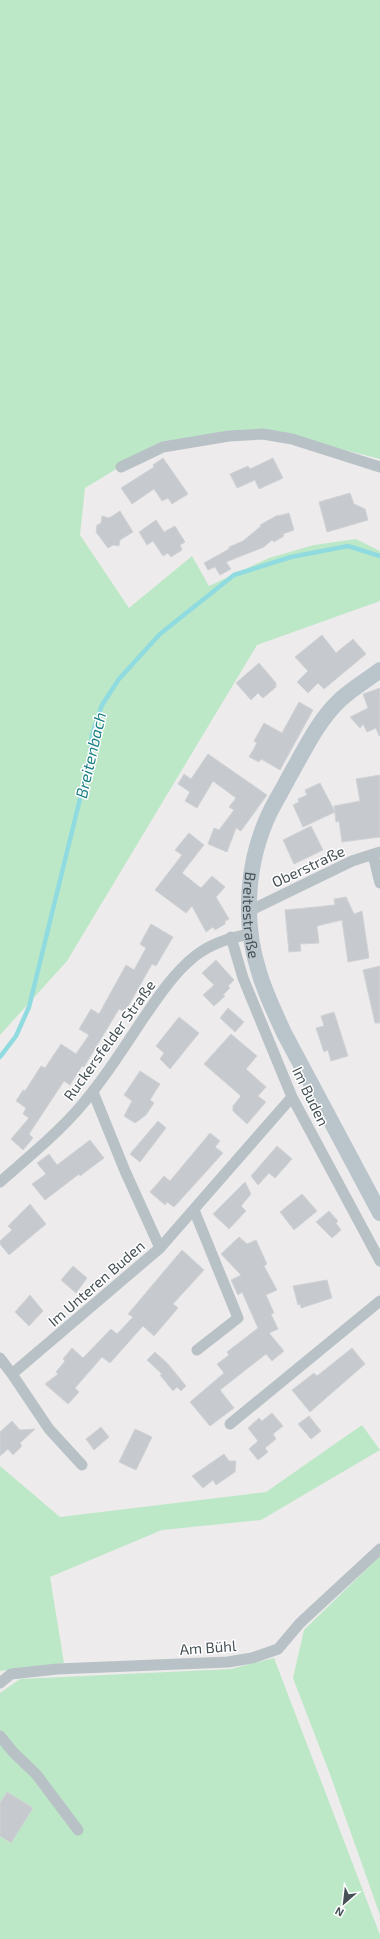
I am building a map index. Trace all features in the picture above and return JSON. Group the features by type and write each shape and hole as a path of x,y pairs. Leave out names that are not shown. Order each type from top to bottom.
{"street":[{"path":"121,467 163,447 229,436 263,434 292,438 380,466"},
{"name":"Breitestraße","path":"380,670 341,699 326,715 313,735 270,812 254,858 250,887 249,911 251,934 258,972 284,1033 380,1213"},
{"path":"377,854 380,883"},
{"name":"Oberstraße","path":"249,911 352,861 377,854"},
{"name":"Ruckersfelder Straße","path":"0,1182 58,1132 93,1092 164,988 182,968 201,952 231,937 251,934"},
{"name":"Im Buden","path":"231,937 242,978 292,1097 380,1260"},
{"path":"93,1092 125,1171 160,1248"},
{"name":"Im Unteren Buden","path":"12,1374 160,1248 292,1097"},
{"path":"194,1210 238,1318 197,1350"},
{"path":"230,1424 380,1300"},
{"path":"0,1358 48,1429 82,1465"},
{"name":"Am Bühl","path":"0,1683 11,1674 20,1673 57,1669 228,1662 265,1654 278,1649 300,1623 380,1549"},
{"path":"0,1736 14,1753 36,1774 78,1830"}],"green space":[{"path":"0,0 380,0 380,459 267,430 161,442 85,488 80,535 129,608 192,556 209,586 269,558 314,545 356,539 380,551 380,601 257,645 67,961 0,1035"},
{"path":"362,1425 380,1450 261,1520 162,1530 50,1577 64,1663 0,1671 0,1466 60,1517 266,1492"},
{"path":"380,1556 380,1915 331,1777 293,1678 304,1630"},
{"path":"274,1658 380,1935 380,1939 0,1939 0,1693 20,1679 231,1669"}],"building":[{"path":"163,458 188,494 172,504 168,498 162,501 154,489 132,504 121,488 154,467 153,465"},
{"path":"273,458 283,478 259,489 255,480 237,488 230,474 248,466 250,469"},
{"path":"350,493 354,504 365,509 368,520 327,532 319,502"},
{"path":"120,511 133,532 120,540 119,546 113,545 108,548 96,532 97,525 101,523 102,516 109,518"},
{"path":"289,513 294,530 283,534 284,536 274,542 272,540 264,547 226,562 231,569 220,575 215,567 208,570 204,563 229,549 229,547 243,541 261,526 260,525 278,515"},
{"path":"156,520 164,532 175,526 185,542 180,545 182,550 171,557 168,553 163,556 153,541 147,545 139,532"},
{"path":"322,635 336,653 353,639 366,654 324,689 318,683 308,693 297,682 308,671 295,657"},
{"path":"259,663 276,683 276,687 263,698 258,693 251,700 236,683"},
{"path":"380,688 379,736 376,728 367,732 363,724 360,728 350,717 368,708 363,694"},
{"path":"299,702 313,710 280,770 261,759 259,762 249,757 257,743 254,741 264,723 282,733"},
{"path":"208,754 267,795 241,831 236,828 227,852 208,844 214,828 219,830 234,810 229,807 236,798 213,781 197,808 185,801 190,792 178,784 184,774 191,779"},
{"path":"380,775 380,837 342,842 339,821 336,822 334,806 360,801 356,779"},
{"path":"320,783 335,812 303,827 293,805 299,802 298,799 307,795 305,790"},
{"path":"311,826 323,850 294,864 283,840"},
{"path":"189,833 204,845 182,873 201,888 212,876 225,887 216,897 229,919 225,921 225,924 215,930 213,927 206,932 192,906 186,913 155,890 182,855 175,850"},
{"path":"346,897 354,914 362,911 369,958 348,962 342,920 317,926 319,943 300,944 301,951 289,952 285,910 335,905 334,899"},
{"path":"151,924 173,937 156,966 152,964 125,1012 119,1009 84,1067 82,1066 70,1085 64,1081 29,1134 33,1138 23,1150 11,1139 29,1118 23,1114 26,1108 16,1101 23,1090 25,1091 41,1066 45,1068 61,1044 76,1054 89,1035 79,1029 91,1009 99,1014 126,965 134,970 146,948 140,944"},
{"path":"216,960 234,980 228,986 230,988 223,995 225,996 214,1006 203,995 214,985 202,973"},
{"path":"380,966 380,1023 375,1023 363,970"},
{"path":"228,1008 244,1022 235,1032 220,1018"},
{"path":"334,1012 348,1056 331,1061 328,1050 324,1052 316,1028 324,1026 321,1016"},
{"path":"179,1017 199,1033 170,1069 160,1059 164,1053 156,1046"},
{"path":"231,1034 257,1056 246,1069 266,1087 258,1096 266,1102 247,1124 233,1111 233,1106 241,1096 204,1064"},
{"path":"140,1071 160,1084 150,1100 154,1103 146,1115 135,1123 124,1116 132,1101 124,1095"},
{"path":"158,1121 166,1128 140,1162 130,1154"},
{"path":"210,1133 220,1141 215,1147 223,1153 174,1207 167,1202 165,1205 150,1192 164,1176 170,1181"},
{"path":"90,1140 104,1158 80,1176 79,1174 45,1200 32,1184 46,1174 37,1163 49,1154 57,1165"},
{"path":"277,1146 292,1159 275,1178 269,1173 258,1185 251,1176"},
{"path":"245,1182 251,1194 241,1206 246,1211 229,1229 213,1214"},
{"path":"302,1194 317,1211 294,1230 280,1212"},
{"path":"30,1204 46,1224 9,1255 0,1244 0,1241 12,1230 8,1226"},
{"path":"329,1211 338,1221 336,1223 341,1230 332,1238 316,1222"},
{"path":"239,1237 247,1244 256,1240 267,1264 264,1266 277,1290 266,1295 274,1313 271,1314 278,1329 269,1333 284,1351 272,1361 266,1354 220,1390 234,1408 210,1426 190,1402 224,1373 217,1364 229,1355 227,1352 258,1328 242,1292 238,1295 231,1280 241,1275 221,1254"},
{"path":"182,1250 204,1270 173,1304 178,1308 154,1336 143,1326 110,1363 102,1357 75,1388 79,1392 68,1404 45,1384 58,1374 56,1372 65,1361 63,1359 72,1348 83,1358 111,1329 117,1334 133,1317 128,1314"},
{"path":"73,1266 87,1278 76,1293 61,1280"},
{"path":"327,1280 332,1298 301,1308 300,1304 298,1305 293,1286"},
{"path":"30,1295 43,1311 29,1326 15,1312"},
{"path":"352,1348 365,1364 310,1412 292,1390 314,1373 317,1376"},
{"path":"155,1352 168,1364 186,1386 181,1391 177,1387 173,1391 160,1375 162,1374 147,1360"},
{"path":"272,1413 283,1426 273,1434 276,1439 265,1448 268,1452 258,1460 249,1449 258,1441 248,1428 259,1418 262,1421"},
{"path":"309,1416 321,1431 311,1439 298,1424"},
{"path":"12,1421 20,1430 35,1429 20,1443 22,1446 13,1455 8,1449 0,1456 0,1432"},
{"path":"101,1427 109,1437 94,1450 86,1439"},
{"path":"135,1429 152,1437 136,1470 119,1462"},
{"path":"224,1454 229,1461 236,1461 235,1472 216,1485 213,1480 203,1488 192,1476"},
{"path":"7,1792 33,1808 11,1843 0,1836 0,1803"}],"waterway":[{"name":"Breitenbach","path":"0,1057 16,1036 29,1007 90,758 92,735 102,705 119,679 160,634 234,575 291,557 348,546 380,556"}]}
